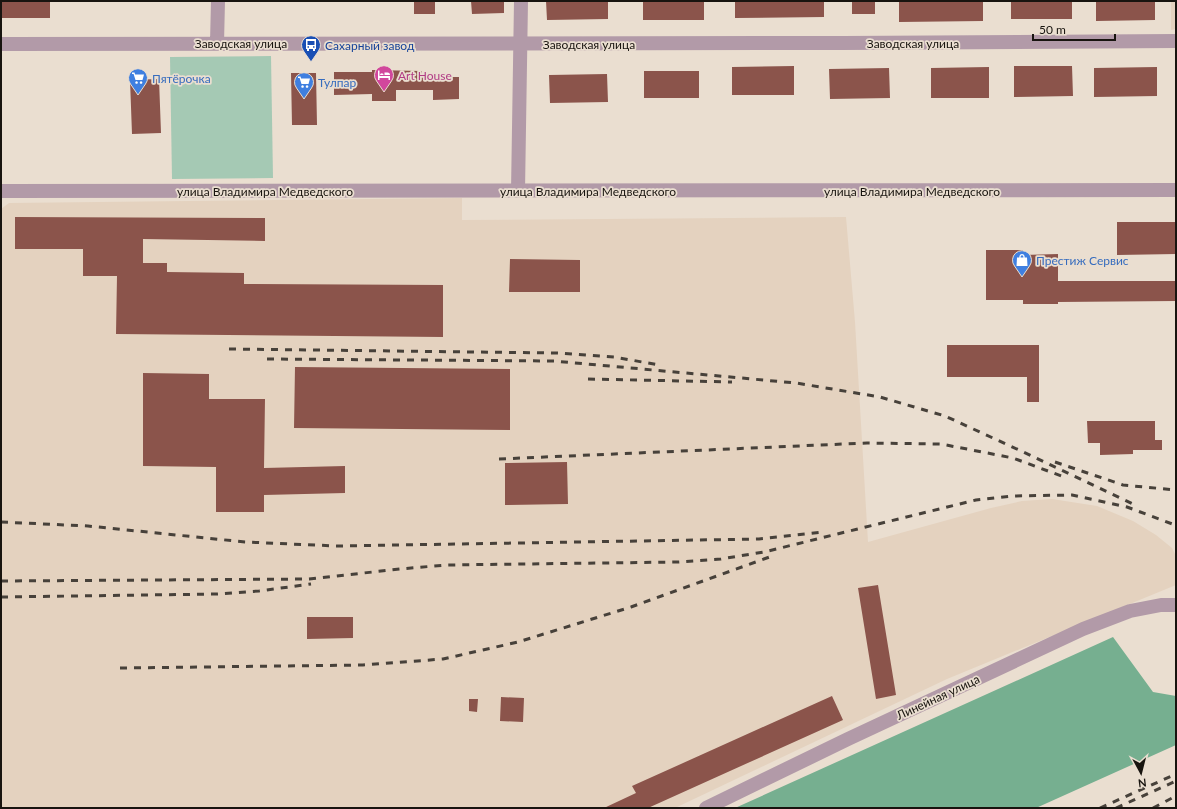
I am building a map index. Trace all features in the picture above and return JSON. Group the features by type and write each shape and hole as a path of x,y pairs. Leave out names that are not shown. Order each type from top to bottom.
{"street":[{"path":"217,43 218,1"},
{"path":"518,191 521,1"},
{"name":"Заводская улица","path":"1,44 520,44 1176,41"},
{"name":"улица Владимира Медведского","path":"1,191 1176,190"},
{"name":"Линейная улица","path":"706,808 855,735 1083,629 1130,611 1161,605 1176,605"}],"shaded area":[{"path":"1171,1 1176,1 1176,29 1171,30"},
{"path":"462,198 462,220 846,217 855,322 868,542 991,508 1022,501 1052,499 1097,506 1133,521 1156,535 1172,548 1176,556 1176,585 947,679 675,808 1,808 1,209 9,203"}],"green space":[{"path":"271,56 273,178 172,179 170,57"},
{"path":"1113,637 1153,692 1176,696 1176,745 1036,808 735,808"}],"building":[{"path":"1,1 50,1 50,18 1,18"},
{"path":"414,1 435,1 435,14 414,14"},
{"path":"471,1 504,1 504,13 472,14"},
{"path":"546,1 608,1 608,19 547,20"},
{"path":"643,1 704,1 704,20 643,20"},
{"path":"735,1 824,1 824,17 735,18"},
{"path":"852,1 875,1 875,14 852,14"},
{"path":"899,1 983,1 983,21 899,22"},
{"path":"1011,1 1072,1 1072,19 1011,19"},
{"path":"1096,1 1155,1 1155,20 1096,21"},
{"path":"794,66 794,95 732,95 732,67"},
{"path":"1014,66 1072,66 1073,96 1014,97"},
{"path":"989,67 989,98 931,98 931,68"},
{"path":"1157,67 1157,96 1094,97 1094,68"},
{"path":"889,68 890,98 830,99 829,69"},
{"path":"372,70 422,71 422,77 459,77 459,99 433,100 433,90 396,90 396,101 372,101 372,94 334,95 334,72 372,72"},
{"path":"644,71 699,71 699,98 644,98"},
{"name":"Тулпар","path":"291,73 316,73 317,125 292,125"},
{"path":"607,74 608,102 550,103 549,75"},
{"path":"159,79 161,133 132,134 130,80"},
{"path":"15,217 265,218 265,241 143,239 143,263 167,263 167,272 244,273 244,284 443,285 443,337 116,334 117,276 83,276 83,249 15,249"},
{"path":"1117,222 1176,222 1176,254 1117,255"},
{"path":"986,250 1023,250 1023,255 1058,254 1058,281 1176,281 1176,301 1058,302 1058,304 1023,304 1023,300 986,300"},
{"path":"510,259 580,260 580,292 509,292"},
{"path":"947,345 1039,345 1039,402 1027,402 1027,377 947,377"},
{"path":"295,367 510,369 510,430 294,428"},
{"path":"143,373 209,374 209,399 265,399 264,468 345,466 345,493 264,495 264,512 216,512 216,467 143,466"},
{"path":"1087,421 1155,421 1155,440 1162,440 1162,450 1133,450 1133,454 1100,455 1100,443 1088,443"},
{"path":"567,462 568,504 505,505 505,463"},
{"path":"878,585 896,695 876,699 858,588"},
{"path":"307,617 353,617 353,638 307,639"},
{"path":"832,696 843,720 648,808 604,808 636,793 632,786"},
{"path":"501,697 524,698 523,722 500,721"},
{"path":"469,699 478,699 477,712 469,711"}],"railway":[{"path":"229,349 558,353 614,357 659,365"},
{"path":"267,359 554,361 796,383 880,397 945,416 1135,505"},
{"path":"588,379 732,382"},
{"path":"499,459 867,443 941,444 1013,458 1064,477"},
{"path":"1055,462 1123,485 1176,490"},
{"path":"1,581 309,579 446,565 679,562 721,559 764,552 976,500 1012,496 1072,495 1127,507 1175,525"},
{"path":"1,522 88,526 245,542 337,546 759,539 824,532"},
{"path":"120,668 363,665 443,659 518,642 631,607 775,555"},
{"path":"1,597 217,594 259,591 311,584"},
{"path":"1100,808 1176,774"},
{"path":"1116,808 1176,781"},
{"path":"1153,808 1176,796"}],"place":[{"name":"Сахарный завод","path":"311,62"},
{"name":"Art House","path":"384,92"},
{"name":"Пятёрочка","path":"138,95"},
{"name":"Тулпар","path":"304,99"},
{"name":"Престиж Сервис","path":"1022,277"}]}
